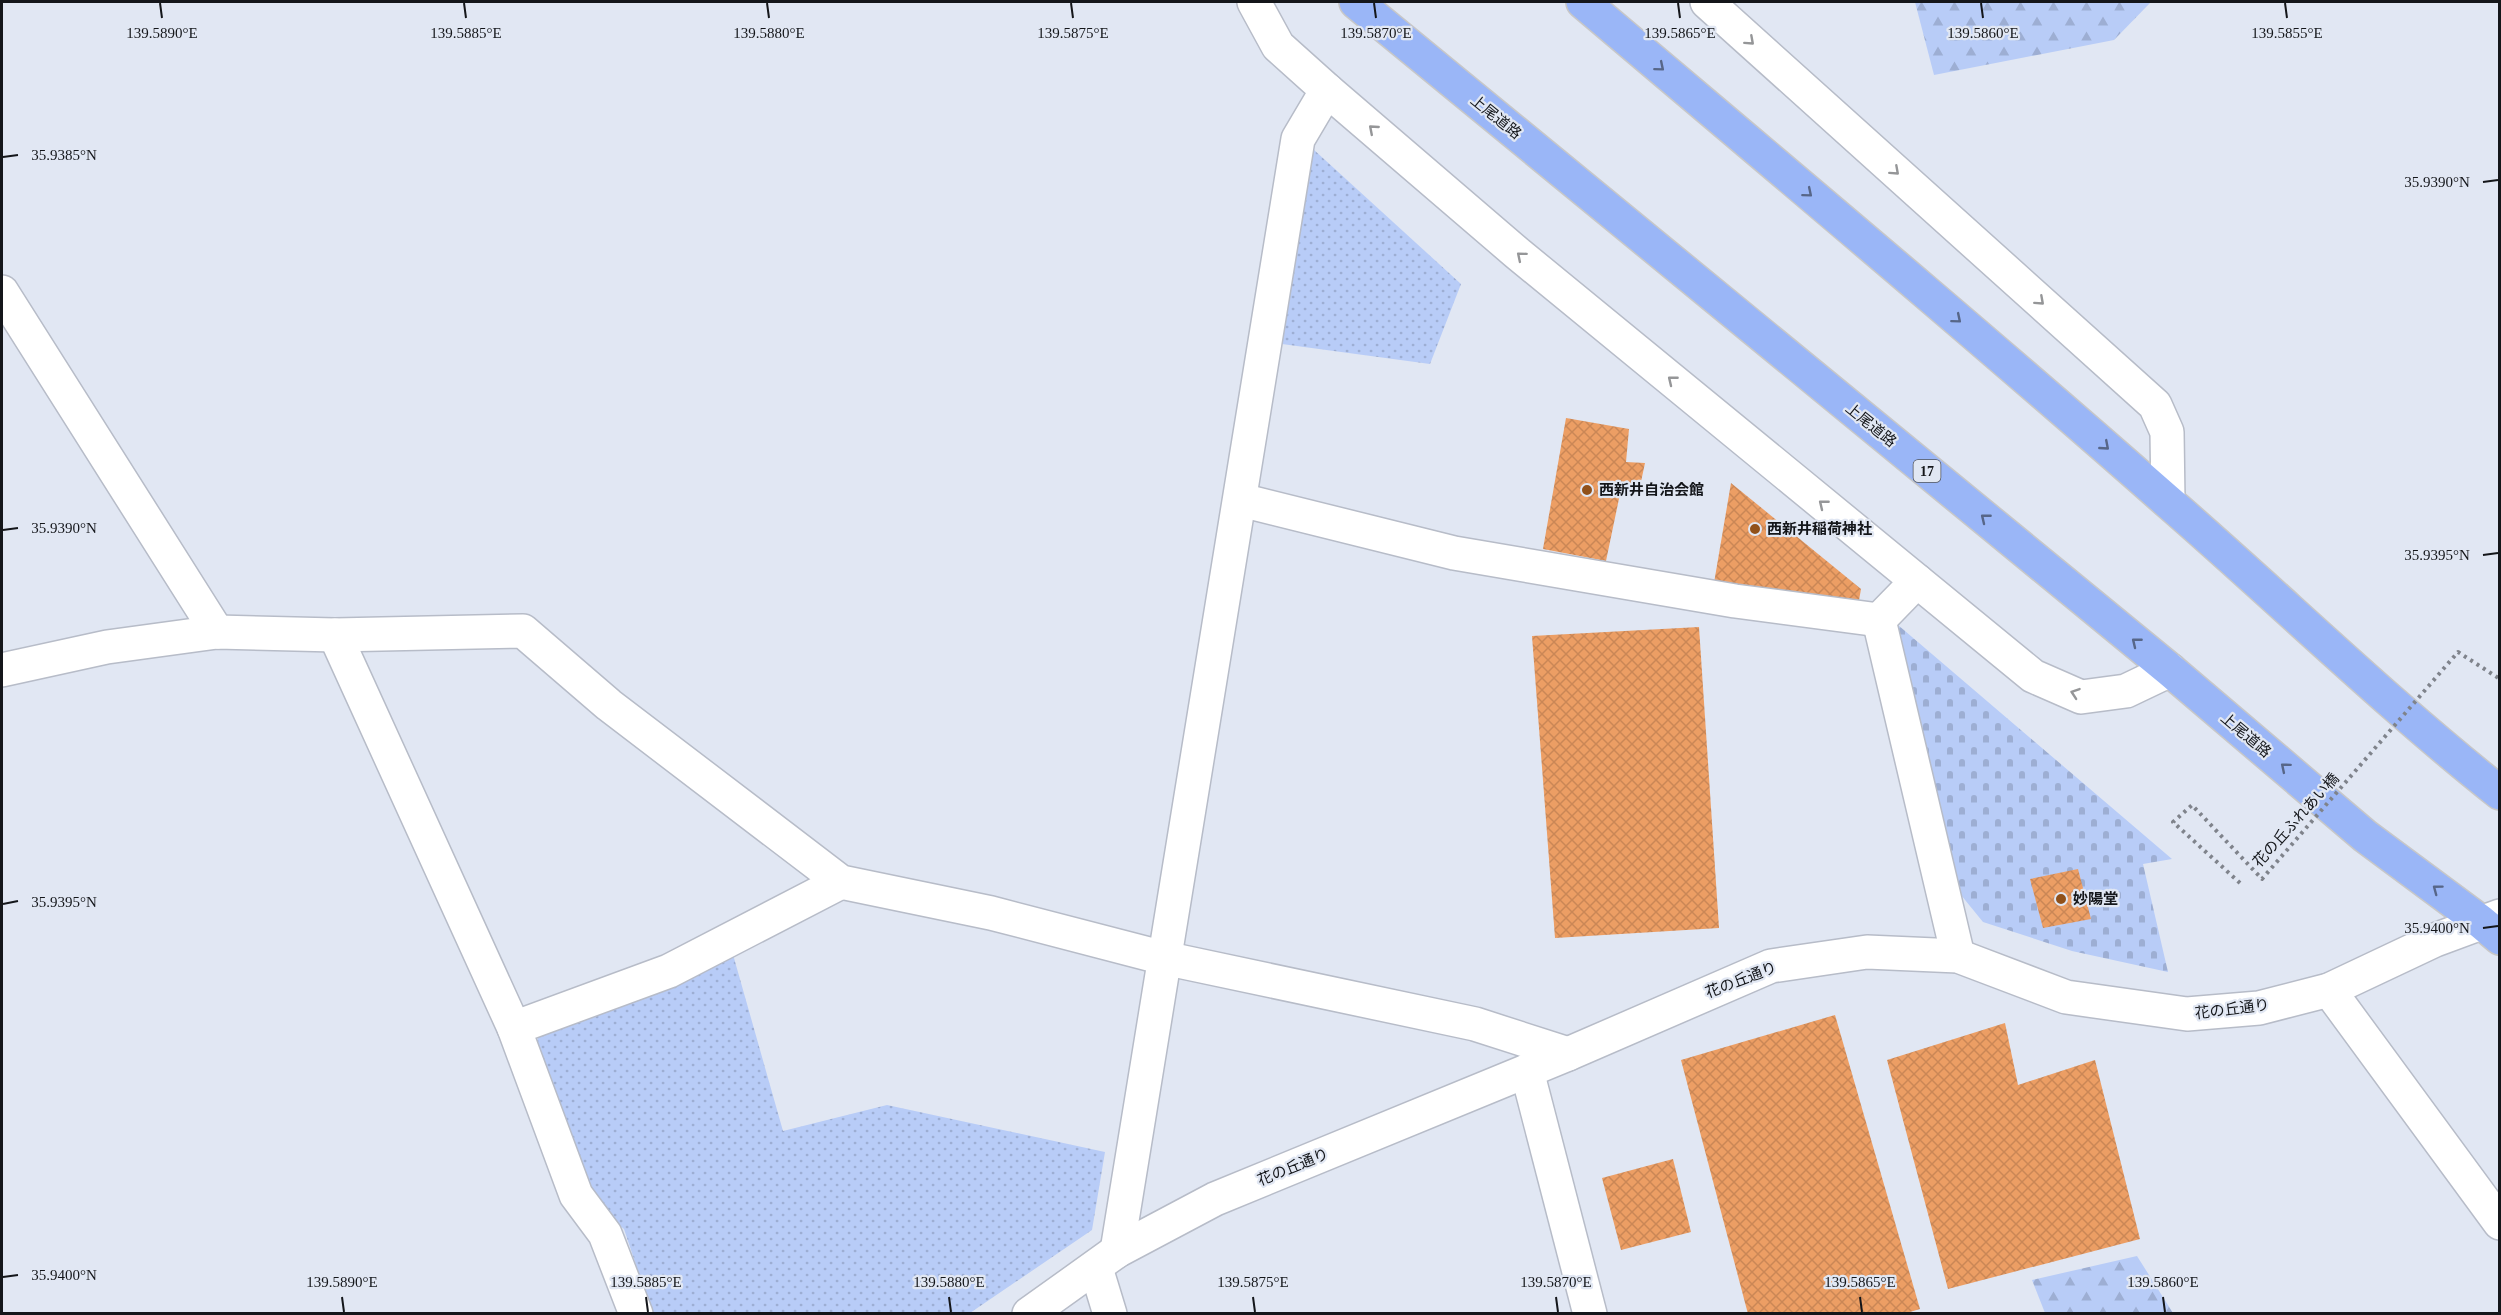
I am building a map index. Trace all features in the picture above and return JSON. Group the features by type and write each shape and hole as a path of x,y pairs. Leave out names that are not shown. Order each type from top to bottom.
{"highway":[{"name":"上尾道路","path":"1356,2 2170,670 2365,836 2493,925"},
{"path":"1583,2 2168,501 2447,751 2499,793"}],"street":[{"path":"1254,2 1278,46 1327,90 1518,253 2033,676 2081,697 2127,691 2170,670"},
{"path":"1707,2 2156,405 2167,432 2168,501"},
{"path":"1110,1314 1107,1259 1164,958 1241,500 1298,139 1327,90"},
{"path":"2,292 217,632"},
{"path":"1241,500 1454,553 1734,601 1879,620"},
{"path":"1879,620 1917,581"},
{"path":"1879,620 1958,956"},
{"path":"2,670 107,647 217,632 335,635 523,631 609,705 841,882 991,913 1164,958 1475,1024 1568,1054"},
{"path":"335,635 514,1028 576,1196 605,1234 636,1314"},
{"path":"514,1028 669,971 841,882"},
{"name":"花の丘通り","path":"1029,1314 1107,1259 1215,1199 1568,1054 1771,966 1867,952 1958,956 2066,997 2187,1014 2259,1008 2329,990 2435,940 2493,925"},
{"path":"2329,990 2499,1222"},
{"path":"1527,1071 1590,1314"}],"path":[{"name":"花の丘ふれあい橋","path":"2240,883 2173,822 2192,805 2262,879 2458,652 2499,679"}],"green space":[{"path":"1915,2 2151,2 2114,40 1934,75"},
{"path":"1313,149 1461,284 1430,364 1282,344"},
{"path":"1898,625 2172,859 2143,864 2168,972 2072,951 1983,922 1961,895"},
{"path":"732,951 783,1131 887,1105 1105,1152 1092,1230 970,1313 652,1313 624,1229 599,1209 537,1041 544,1022"},
{"path":"2137,1256 2173,1313 2045,1313 2032,1280"}],"building":[{"name":"西新井自治会館","path":"1566,418 1629,429 1626,462 1645,463 1639,491 1621,489 1606,561 1543,549"},
{"name":"西新井稲荷神社","path":"1731,483 1861,589 1858,606 1714,583"},
{"path":"1699,627 1719,928 1555,938 1532,636"},
{"name":"妙陽堂","path":"2078,869 2091,919 2043,928 2030,879"},
{"path":"1835,1015 1920,1309 1903,1314 1748,1314 1681,1060"},
{"path":"2005,1023 2018,1085 2095,1060 2140,1239 1948,1289 1887,1060"},
{"path":"1673,1159 1691,1232 1621,1250 1602,1178"}],"place":[{"name":"西新井自治会館","path":"1587,490"},
{"name":"西新井稲荷神社","path":"1755,529"},
{"name":"妙陽堂","path":"2061,899"}]}
